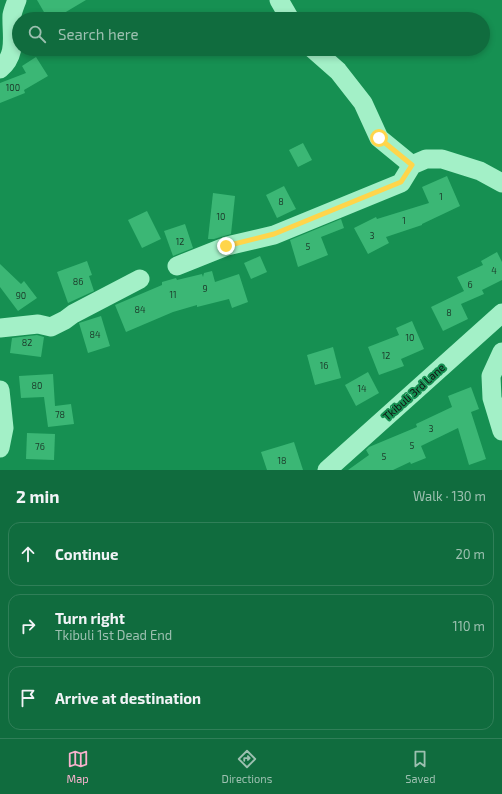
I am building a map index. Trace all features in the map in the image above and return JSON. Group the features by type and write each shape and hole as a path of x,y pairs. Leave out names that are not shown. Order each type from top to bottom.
{"street":[{"path":"13,12 17,0"},
{"path":"279,0 286,12"},
{"path":"0,69 11,53 12,14"},
{"path":"321,56 338,70 363,103 379,138 412,165"},
{"path":"177,266 226,246 274,234 401,182 412,165 426,159 442,159 480,172 502,182"},
{"path":"0,328 38,324 51,328 73,314 140,279"},
{"name":"Tkibuli 3rd Lane","path":"327,470 502,313"},
{"path":"502,352 491,376 492,398 502,431"},
{"path":"0,390 4,428 0,448"}],"building":[{"path":"37,0 86,0 66,12 44,12"},
{"path":"36,57 48,76 24,90 25,93 0,103 0,83 26,73 22,66"},
{"path":"303,143 312,160 298,167 289,150"},
{"path":"447,176 460,206 422,225 386,237 389,243 368,254 354,228 376,217 377,219 429,203 422,187"},
{"path":"284,186 296,209 277,218 266,195"},
{"path":"213,193 235,196 231,234 214,239 208,239"},
{"path":"147,211 161,239 142,248 128,220"},
{"path":"341,219 344,228 321,237 328,255 298,267 290,240"},
{"path":"185,224 193,248 173,256 164,231"},
{"path":"497,252 502,262 502,280 482,290 484,294 461,304 468,319 443,331 431,307 464,291 457,277 483,265 481,261"},
{"path":"260,256 267,272 251,279 244,263"},
{"path":"87,261 92,275 89,276 94,291 68,303 57,272"},
{"path":"0,264 21,284 24,281 37,298 18,311 0,287"},
{"path":"212,271 215,282 239,274 248,302 232,308 229,299 197,307 197,305 173,312 126,332 115,305 162,285 162,282 202,274 203,277 204,273"},
{"path":"101,316 110,346 88,353 79,323"},
{"path":"412,321 424,349 401,359 404,366 379,375 368,347 399,335 396,328"},
{"path":"37,335 44,337 41,357 10,353 12,338"},
{"path":"333,347 341,378 315,385 307,355"},
{"path":"368,372 379,393 356,406 345,385"},
{"path":"53,374 55,406 71,404 74,424 48,427 44,397 21,398 19,376"},
{"path":"471,387 479,409 471,412 486,459 469,465 458,428 421,446 426,458 411,464 410,462 393,470 348,470 369,455 366,450 369,447 417,427 416,424 452,407 448,396"},
{"path":"27,433 55,434 54,460 26,459"},
{"path":"294,442 303,470 267,470 261,452"}],"route":[{"path":"226,246 274,234 401,182 412,165 379,138"}]}
